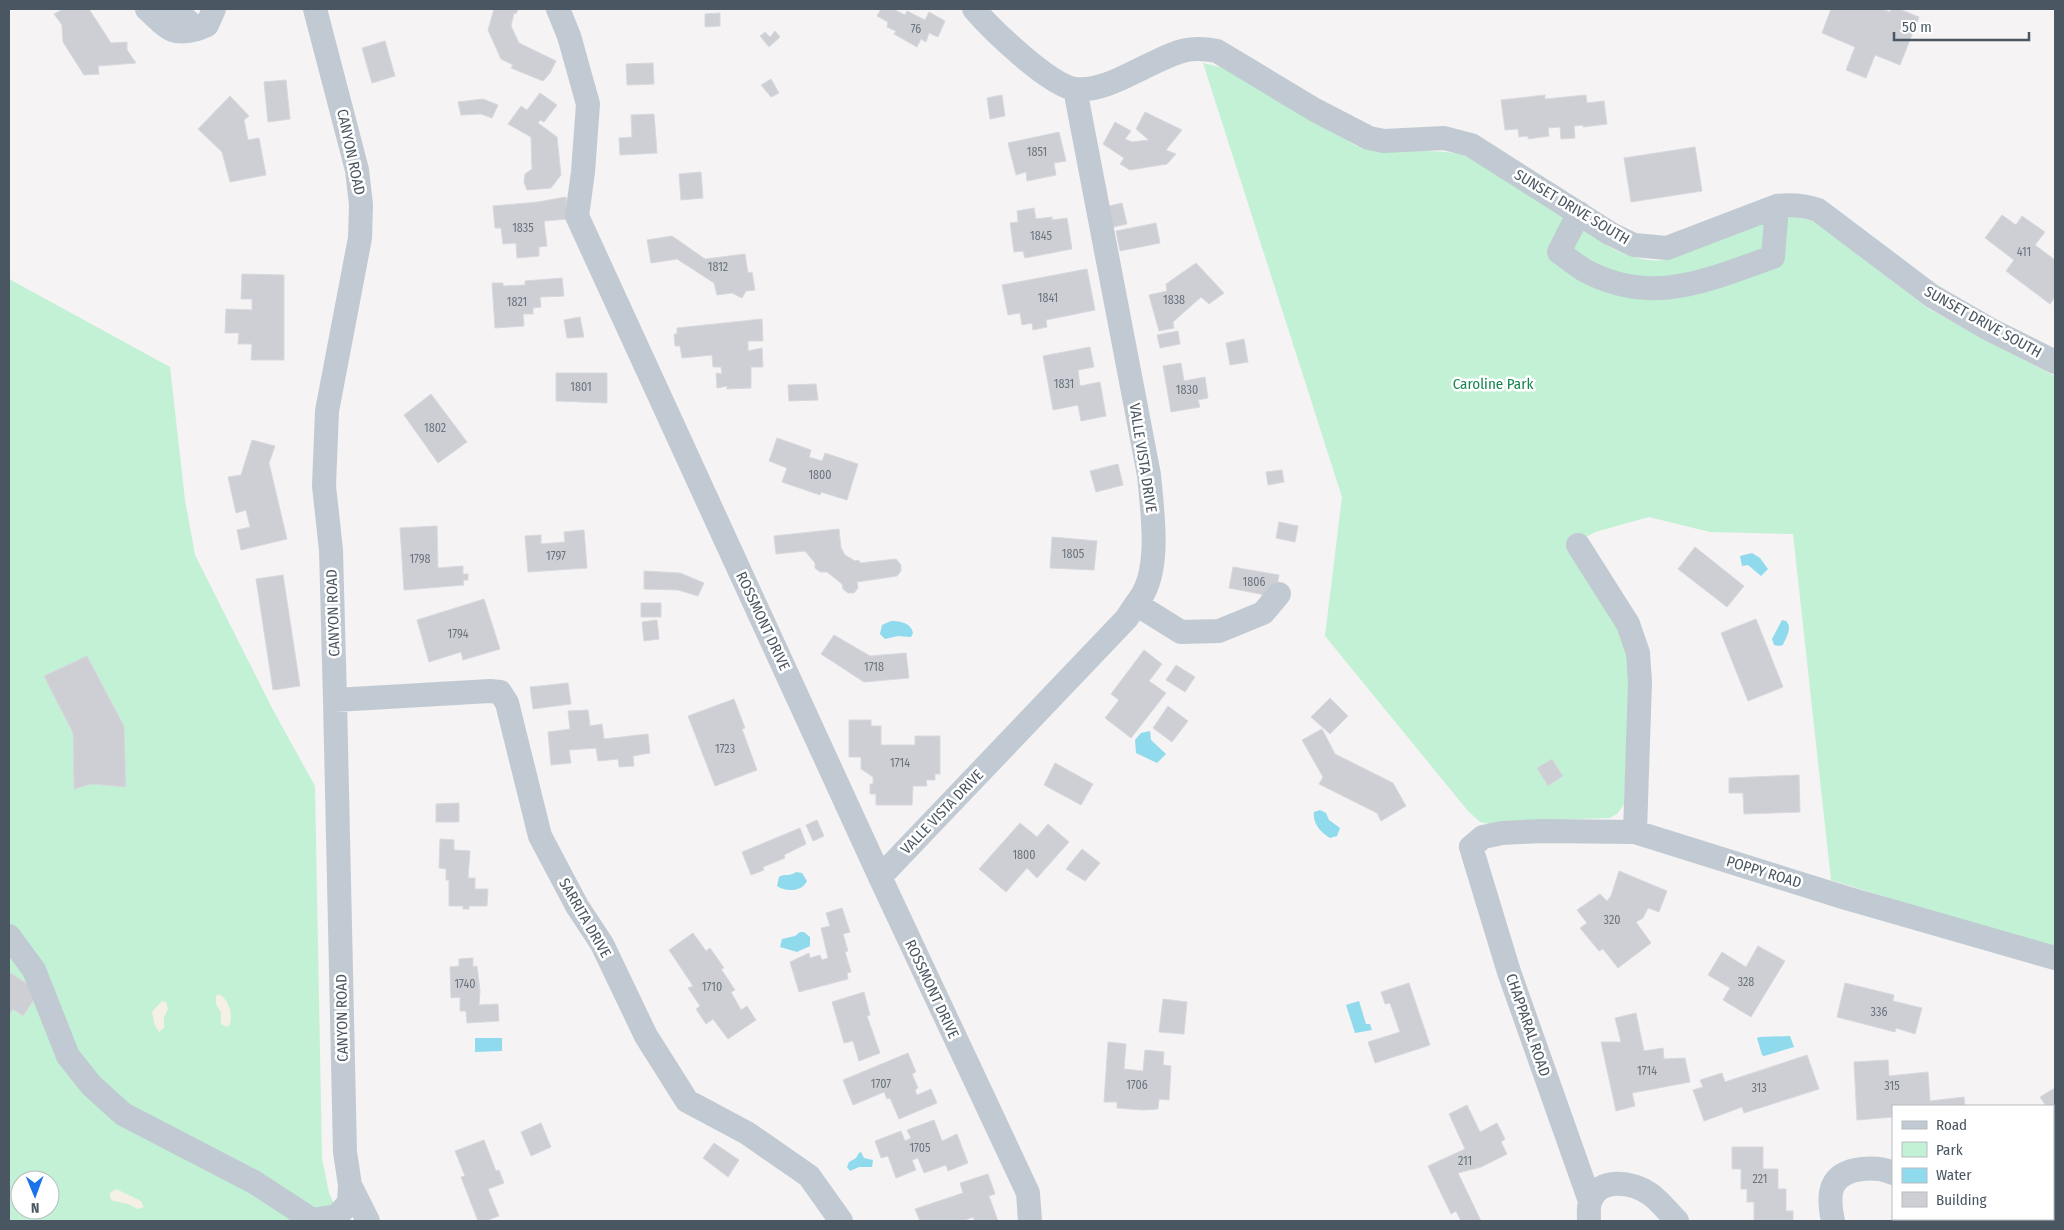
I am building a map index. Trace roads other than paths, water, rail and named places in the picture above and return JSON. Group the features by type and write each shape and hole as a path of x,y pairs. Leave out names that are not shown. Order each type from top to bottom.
{"street":[{"path":"147,9 175,32 185,33 207,25 214,9"},
{"path":"174,9 197,29"},
{"name":"CANYON ROAD","path":"315,9 357,170 361,205 360,238 327,411 324,486 331,550 336,700 345,1152 350,1185 368,1221"},
{"name":"ROSSMONT DRIVE","path":"558,9 570,36 588,104 583,172 577,216 880,877 1028,1193 1030,1221"},
{"path":"974,9 988,25 1036,68 1075,89"},
{"name":"SUNSET DRIVE SOUTH","path":"1075,89 1107,84 1183,49 1200,48 1217,51 1315,110 1369,138 1384,140 1444,138 1471,145 1620,239 1634,245 1657,249 1682,244 1776,206 1803,205 1818,210 1932,296 1989,329 2055,362"},
{"name":"VALLE VISTA DRIVE","path":"880,877 1126,618 1145,591 1150,572 1153,553 1149,475 1075,89"},
{"path":"1579,213 1559,252 1584,270 1609,280 1633,287 1654,289 1680,287 1705,281 1773,257 1776,206"},
{"path":"1578,545 1628,624 1638,653 1640,682 1635,832"},
{"path":"1136,604 1181,632 1219,631 1262,613 1279,594"},
{"name":"SARRITA DRIVE","path":"336,700 500,692 507,703 540,836 577,906 602,944 646,1036 687,1101 748,1133 809,1176 841,1221"},
{"name":"POPPY ROAD","path":"1471,847 1483,837 1502,833 1541,831 1635,832 1846,898 2055,958"},
{"name":"CHAPPARAL ROAD","path":"1471,847 1509,972 1589,1211"},
{"path":"9,936 34,970 68,1056 91,1085 123,1114 254,1182 313,1221 337,1216 348,1203 350,1185"},
{"path":"1832,1221 1830,1194 1839,1176 1847,1172 1868,1168 1892,1173"},
{"path":"1589,1211 1603,1188 1615,1183 1628,1184 1651,1195 1677,1221"}],"water":[{"path":"1752,553 1760,558 1768,569 1761,576 1748,565 1742,566 1740,556"},
{"path":"1782,620 1788,624 1788,633 1783,645 1774,645 1772,639"},
{"path":"891,621 902,622 908,625 913,633 911,637 898,636 885,639 880,634 882,625"},
{"path":"1150,731 1151,740 1166,754 1157,763 1136,753 1135,740 1141,733"},
{"path":"1320,810 1326,813 1329,820 1340,828 1337,836 1330,838 1318,827 1314,820 1314,812"},
{"path":"796,872 802,873 807,881 805,885 794,890 777,886 779,877"},
{"path":"800,932 804,932 810,937 810,946 797,952 780,947 782,939 795,936"},
{"path":"1359,1001 1366,1024 1370,1024 1372,1030 1355,1033 1346,1005"},
{"path":"1790,1036 1794,1047 1762,1055 1757,1038"},
{"path":"475,1038 502,1038 502,1051 475,1052"},
{"path":"861,1152 864,1158 873,1160 872,1167 859,1167 850,1171 847,1167 849,1162"}],"park label":[{"name":"Caroline Park","path":"1493,384"}]}
